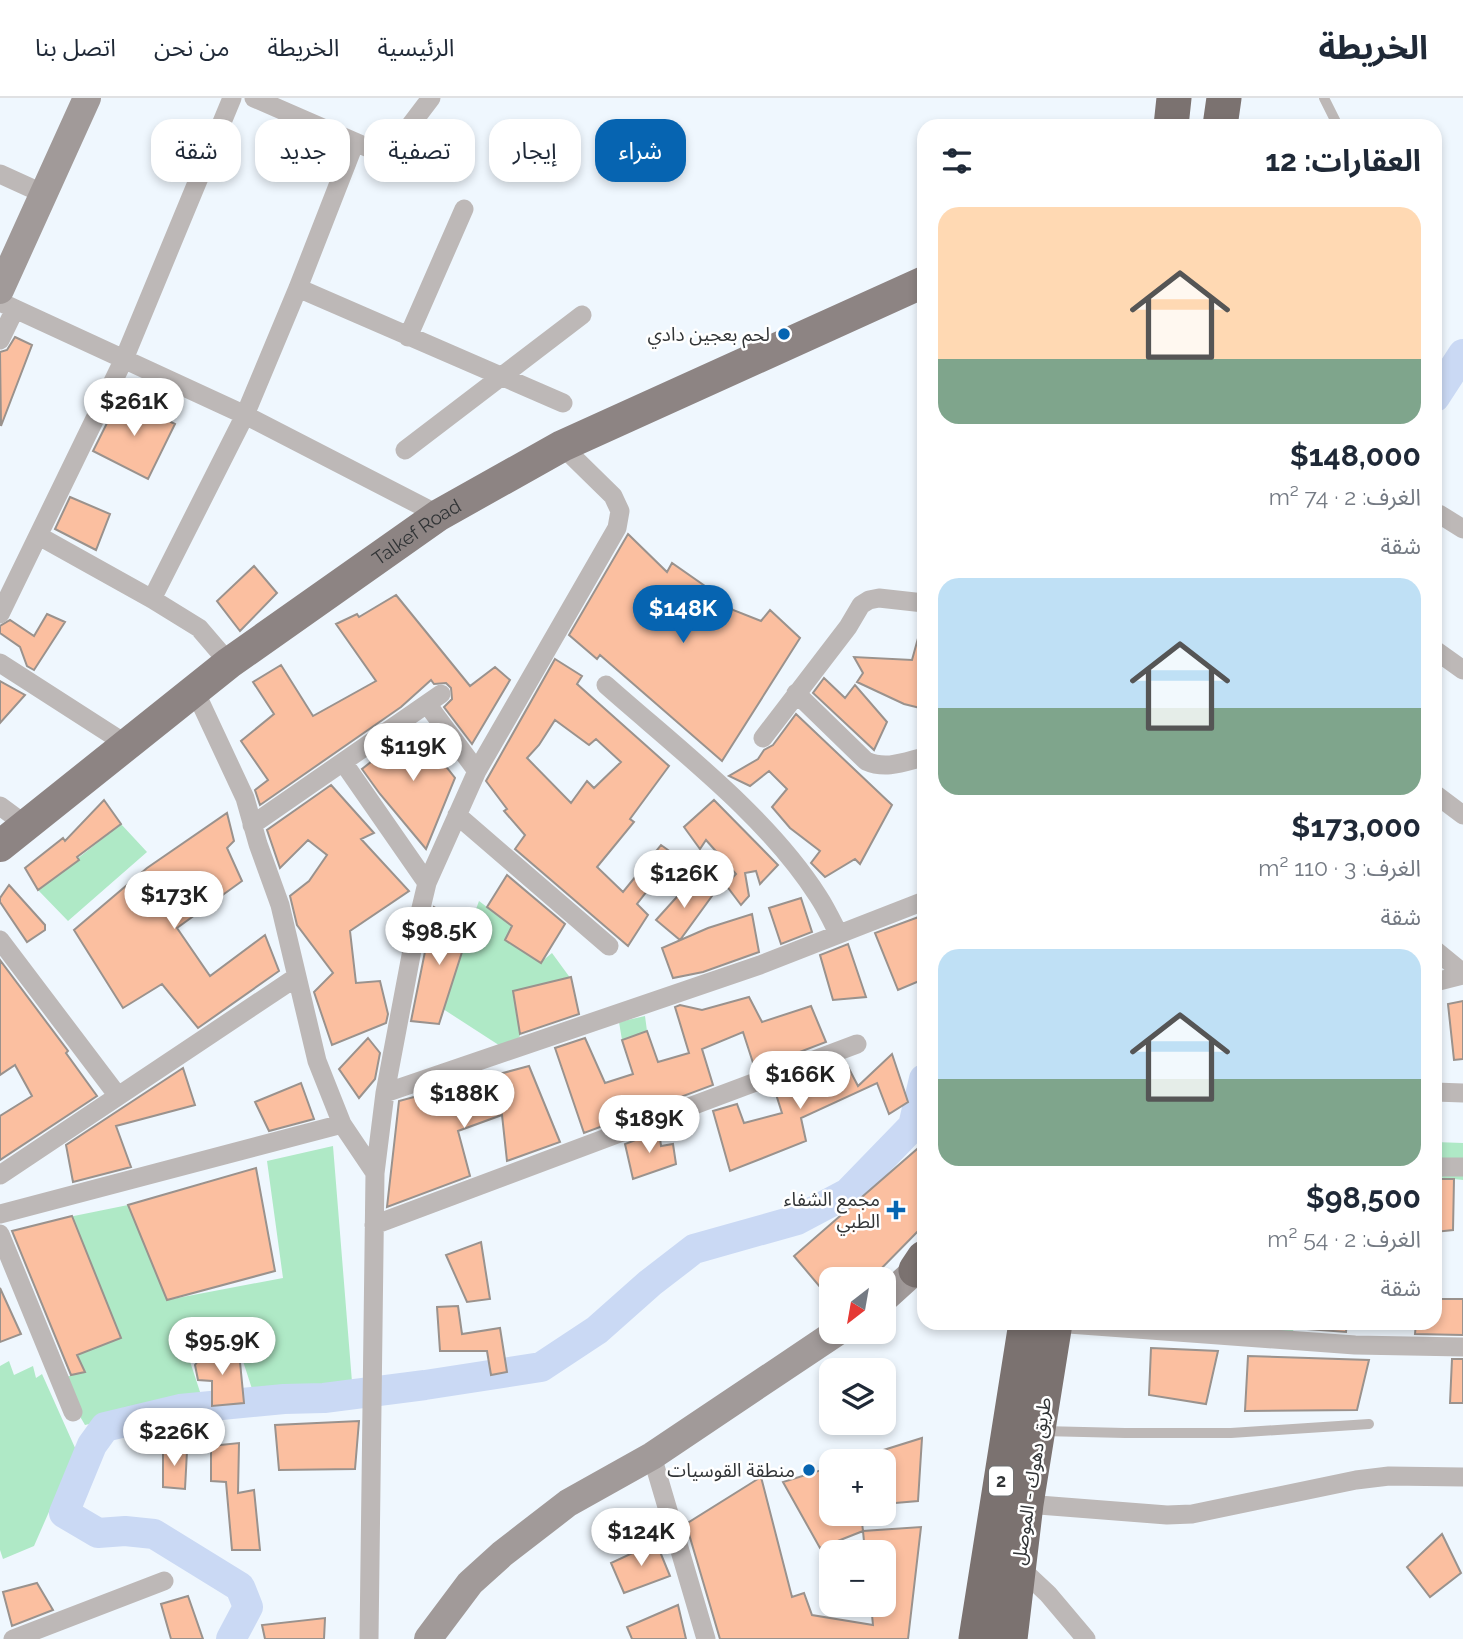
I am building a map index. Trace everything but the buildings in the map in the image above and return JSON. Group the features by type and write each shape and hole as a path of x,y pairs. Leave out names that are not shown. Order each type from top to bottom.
{"highway":[{"path":"1221,119 1224,98"},
{"name":"طريق دهوك - الموصل","path":"976,1639 1025,1330"},
{"name":"طريق دهوك - الموصل","path":"1010,1639 1017,1565 1054,1330"}],"main road":[{"path":"5,300 44,194 87,98"},
{"name":"Talkef Road","path":"0,846 229,663 439,515 562,446 917,283"},
{"path":"896,1288 917,1269"},
{"path":"428,1639 470,1583 502,1554 568,1503 652,1456 819,1344"}],"street":[{"path":"0,614 124,359 232,98"},
{"path":"254,98 387,156 431,98"},
{"path":"152,599 245,415 355,142"},
{"path":"0,174 44,194"},
{"path":"408,337 464,209"},
{"path":"298,288 563,403"},
{"path":"0,340 5,300 245,415 439,515"},
{"path":"405,450 582,315"},
{"path":"369,1639 375,1173 385,1093 427,883 477,771 617,528 620,511 613,496 562,446"},
{"path":"1442,516 1463,529"},
{"path":"39,536 199,628 229,663"},
{"path":"763,738 862,605 879,598 917,602"},
{"path":"1442,655 1463,670"},
{"path":"0,663 126,744"},
{"path":"606,685 774,838 819,897 838,933"},
{"path":"195,691 245,798 280,905 295,978 317,1061 342,1124 375,1173"},
{"path":"796,693 866,761 876,766 887,766 917,759"},
{"path":"252,825 434,699 477,771"},
{"path":"343,762 427,883"},
{"path":"1442,799 1463,815"},
{"path":"0,806 27,826"},
{"path":"457,815 609,946"},
{"path":"385,1093 760,965 917,904"},
{"path":"0,940 118,1096"},
{"path":"1442,956 1463,974"},
{"path":"1442,980 1463,974"},
{"path":"0,1175 295,978"},
{"path":"374,1225 858,1044"},
{"path":"1442,1092 1463,1093"},
{"path":"0,1214 342,1124"},
{"path":"1442,1167 1463,1167"},
{"path":"0,1234 72,1412"},
{"path":"1150,1330 1355,1345 1463,1347"},
{"path":"652,1456 706,1639"},
{"path":"1026,1503 1167,1515 1192,1514 1356,1480 1400,1476 1463,1477"},
{"path":"1017,1565 1048,1594 1086,1639"},
{"path":"13,1639 164,1581"}],"lane":[{"path":"1324,98 1334,119"},
{"path":"1038,1430 1231,1433 1369,1424"}],"green space":[{"path":"121,824 147,852 68,921 38,890"},
{"path":"479,901 512,926 541,962 552,953 571,979 513,994 520,1036 508,1051 440,1007"},
{"path":"645,1016 647,1031 622,1040 619,1022"},
{"path":"1442,1142 1463,1143 1463,1180 1442,1178"},
{"path":"333,1146 352,1382 253,1392 232,1327 183,1340 202,1398 85,1425 58,1379 77,1374 69,1358 114,1340 64,1218 128,1205 167,1300 283,1278 267,1161"},
{"path":"1255,1330 1293,1330 1293,1333"},
{"path":"9,1361 14,1375 33,1366 36,1378 42,1374 76,1450 34,1546 3,1559 0,1550 0,1366"}],"waterway":[{"path":"1442,386 1463,354"},
{"path":"231,1639 248,1607 240,1587 154,1534 125,1531 98,1533 64,1513 92,1445 105,1427 180,1409 324,1398 541,1367 597,1330 650,1283 694,1249 797,1220 848,1193 913,1126 917,1109"}],"place":[{"name":"لحم بعجين دادي","path":"784,334"},
{"name":"مجمع الشفاء الطبي","path":"896,1210"},
{"name":"منطقة القوسيات","path":"809,1470"}]}
